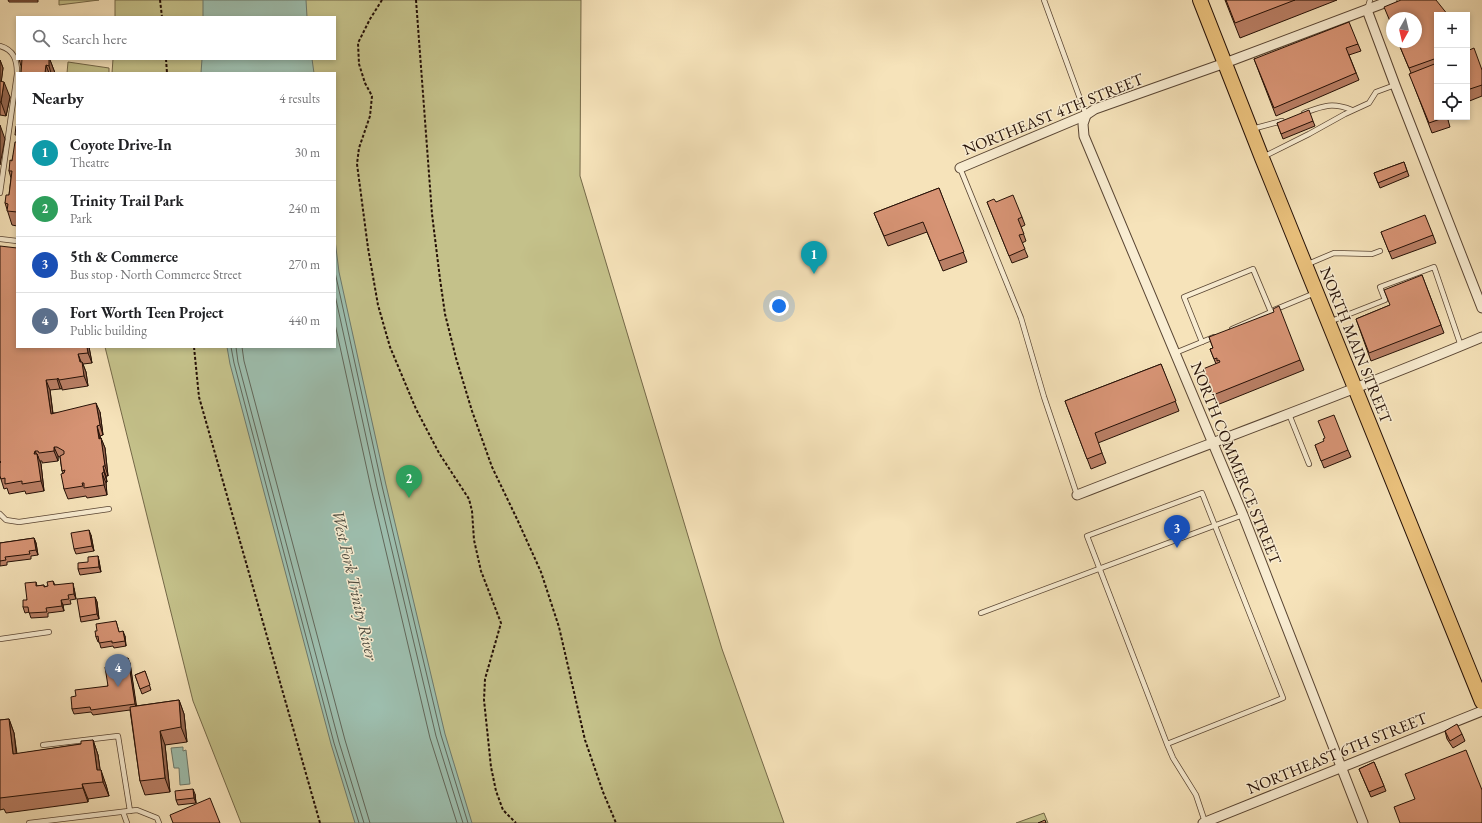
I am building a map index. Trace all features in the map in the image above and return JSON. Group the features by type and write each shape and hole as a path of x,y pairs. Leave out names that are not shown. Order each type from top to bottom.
{"main road":[{"name":"NORTH MAIN STREET","path":"1200,0 1262,158 1482,702"}],"street":[{"name":"NORTHEAST 4TH STREET","path":"960,168 1086,115 1095,109 1225,63 1392,0"},
{"path":"1367,10 1482,308"},
{"name":"NORTH COMMERCE STREET","path":"1086,115 1082,124 1084,136 1243,515 1363,823"},
{"path":"1077,495 1212,442 1289,414 1482,337"},
{"name":"NORTHEAST 6TH STREET","path":"1204,823 1482,711"}],"lane":[{"path":"1044,0 1086,115"},
{"path":"1367,10 1370,0"},
{"path":"0,46 13,53 16,60"},
{"path":"16,60 17,72"},
{"path":"0,193 16,81"},
{"path":"1262,158 1368,102 1376,92 1395,84"},
{"path":"1297,116 1324,105 1338,105 1352,110"},
{"path":"1251,130 1276,124 1290,118"},
{"path":"960,168 1021,318 1044,397 1077,495"},
{"path":"0,239 16,242"},
{"path":"1306,265 1334,253 1372,254 1380,251"},
{"path":"1328,322 1385,300 1380,287 1434,267 1461,346"},
{"path":"1202,342 1184,297 1253,269 1271,312"},
{"path":"1229,330 1317,293"},
{"path":"1175,353 1222,333"},
{"path":"1289,414 1309,464"},
{"path":"1167,744 1284,698 1202,493 1087,536 1167,744 1173,758 1196,795 1204,823"},
{"path":"0,514 6,520 19,522 109,509"},
{"path":"981,613 1243,515"},
{"path":"0,639 49,632"},
{"path":"43,745 118,736 130,811"},
{"path":"29,823 137,810 157,818 159,823"},
{"path":"123,812 127,823"}],"path":[{"path":"160,0 162,16"},
{"path":"382,0 370,19 358,43 359,64 372,96 370,116 360,148 357,164 368,248 378,305 390,347 416,409 439,453 469,499 472,511 474,540 481,571 501,623 485,679 484,700 491,767 496,791 503,810 516,823"},
{"path":"416,0 432,214 447,321 456,358 472,411 492,466 543,578 559,627 585,740 603,792 616,823"},
{"path":"166,60 167,72"},
{"path":"194,348 199,398 320,823"}],"shaded area":[{"path":"59,0 99,0 59,5"},
{"path":"115,0 581,0 580,176 722,649 784,823 241,823 193,701 105,348 336,348 336,72 112,72 113,60 336,60 336,16 115,16"},
{"path":"68,62 109,68 109,72 67,72"},
{"path":"1044,813 1048,823 1016,823"}],"water":[{"path":"203,0 306,0 307,16 203,16"},
{"path":"202,60 312,60 314,72 201,72"},
{"name":"West Fork Trinity River","path":"336,248 339,272 386,485 445,734 472,823 355,823 331,744 230,364 227,348 336,348"},
{"path":"183,747 183,751 186,750 190,784 180,785 179,768 174,768 171,748"}],"building":[{"path":"1226,0 1295,0 1235,23"},
{"path":"1401,0 1436,0 1446,12 1434,12 1434,59 1409,68 1401,48 1422,48 1422,12 1386,12 1384,7"},
{"path":"1349,22 1358,44 1346,48 1356,73 1274,108 1254,59"},
{"path":"1474,48 1482,70 1482,85 1470,89 1470,84 1470,50"},
{"path":"22,60 49,60 49,66 46,65 45,72 21,72"},
{"path":"1434,64 1434,120 1438,120 1429,123 1409,74"},
{"path":"0,81 4,82 1,102 0,102"},
{"path":"1309,110 1313,121 1281,134 1277,123"},
{"path":"16,142 16,212 7,211 8,204 5,203 6,195 9,195 12,171 9,171 10,160 12,161"},
{"path":"1404,162 1407,171 1378,183 1374,173"},
{"path":"939,188 964,252 939,261 923,222 884,236 874,213"},
{"path":"1013,195 1022,217 1018,219 1024,234 1019,235 1025,249 1009,256 987,202 994,199 996,202"},
{"path":"1425,215 1433,235 1389,252 1381,232"},
{"path":"0,246 16,248 16,348 87,348 88,353 78,354 80,362 82,362 84,376 59,380 58,378 46,380 51,414 96,403 100,425 97,426 99,439 101,438 105,466 103,466 104,472 102,473 104,485 84,488 84,483 82,483 83,486 64,489 61,474 64,473 65,470 62,471 60,456 64,454 64,451 57,447 54,447 54,451 39,453 38,451 35,451 34,454 37,454 41,481 22,484 22,481 5,484 5,478 1,479 0,476"},
{"path":"1422,275 1441,325 1369,353 1356,319 1390,305 1384,290"},
{"path":"1279,306 1300,360 1213,395 1203,369 1220,362 1219,360 1217,361 1217,358 1214,359 1210,349 1213,348 1209,337 1274,312 1273,309"},
{"path":"1161,364 1176,401 1095,433 1102,453 1087,459 1065,401"},
{"path":"1334,415 1348,450 1321,461 1315,445 1324,441 1323,439 1325,438 1318,421"},
{"path":"89,530 92,546 74,549 71,533"},
{"path":"34,538 36,550 29,551 30,554 5,557 6,560 0,561 0,543"},
{"path":"98,556 99,567 78,569 78,563 88,562 88,557"},
{"path":"53,581 54,585 73,583 74,594 68,595 69,599 61,600 62,606 46,608 47,612 29,613 28,607 23,607 23,600 27,600 25,583 36,582 36,586 44,585 44,587 48,586 47,582"},
{"path":"95,597 97,614 80,617 77,599"},
{"path":"116,621 119,632 123,631 125,641 99,643 98,636 96,637 95,631 97,631 96,624"},
{"path":"128,658 135,704 91,710 90,707 72,709 71,697 76,696 75,690 108,686 105,667 110,667 108,660"},
{"path":"145,671 150,685 140,689 135,675"},
{"path":"179,700 181,727 160,731 165,778 140,781 130,707"},
{"path":"9,719 13,754 81,744 81,741 93,740 97,770 101,770 103,782 82,784 83,788 0,798 0,720"},
{"path":"1457,724 1462,734 1450,741 1445,731"},
{"path":"1466,750 1482,790 1482,823 1400,823 1394,807 1415,799 1405,774"},
{"path":"1374,762 1384,786 1369,792 1359,769"},
{"path":"193,789 194,798 176,800 175,791"},
{"path":"210,798 220,823 173,823 170,815"},
{"path":"1045,820 1046,823 1038,823"}],"place":[{"name":"Coyote Drive-In","path":"814,274"},
{"name":"Trinity Trail Park","path":"409,498"},
{"name":"5th & Commerce","path":"1177,548"},
{"name":"Fort Worth Teen Project","path":"118,687"}]}
